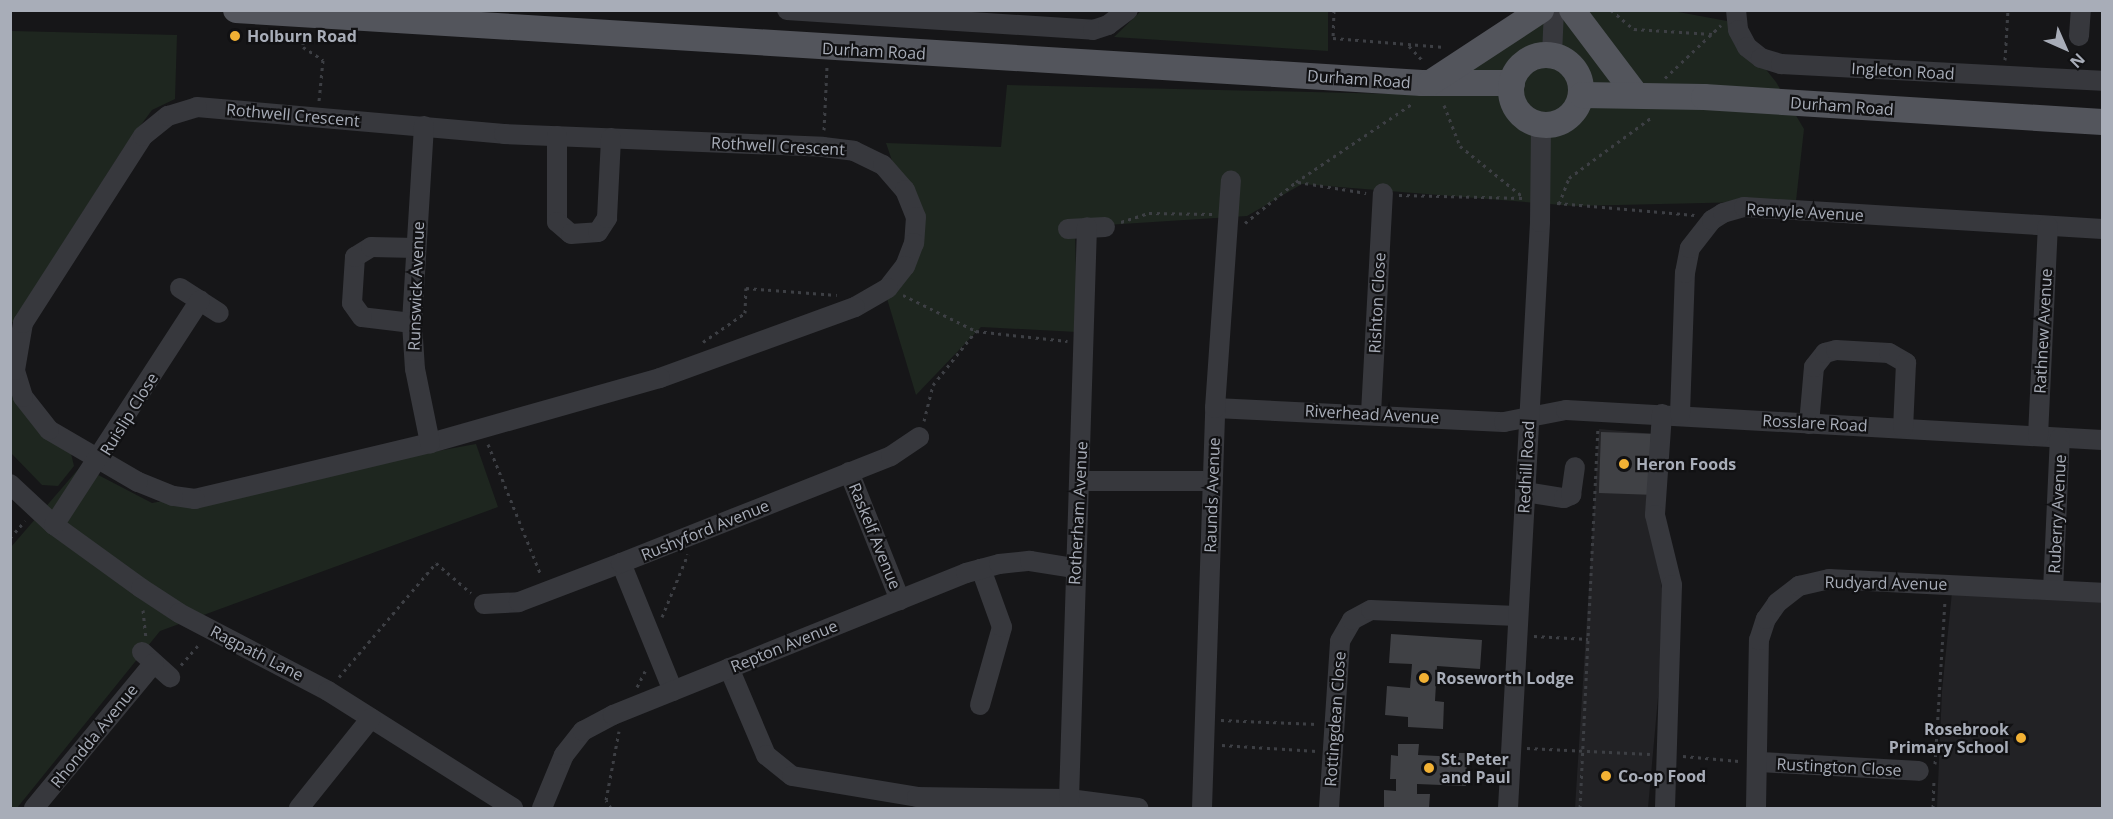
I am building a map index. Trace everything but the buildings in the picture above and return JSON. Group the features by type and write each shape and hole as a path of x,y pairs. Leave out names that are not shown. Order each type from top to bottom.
{"main road":[{"name":"Durham Road","path":"236,10 303,15 358,14 1430,90 1512,83"},
{"path":"1430,90 1480,48 1541,10"},
{"path":"1572,10 1636,95"},
{"path":"1552,55 1571,64 1579,75 1582,95 1571,116 1559,123 1541,125 1531,122 1516,107 1512,83 1521,66 1529,59 1552,55"},
{"name":"Durham Road","path":"1582,95 1636,95 2103,122"}],"street":[{"path":"787,10 965,16 1093,30 1108,25 1128,10"},
{"path":"1552,55 1554,10"},
{"name":"Ingleton Road","path":"1736,10 1737,30 1747,48 1761,58 1780,64 2103,81"},
{"path":"2079,36 2081,10"},
{"name":"Rothwell Crescent","path":"197,107 317,117 557,136 823,147 854,151 883,165 905,190 916,217 914,243 905,266 880,292 708,360 482,429 195,499 146,486 99,462 49,430 23,397 15,370 23,323 143,136 168,116 197,107"},
{"name":"Redhill Road","path":"1508,808 1517,616 1526,492 1532,199 1541,125"},
{"name":"Runswick Avenue","path":"424,126 412,324 415,369 430,443"},
{"path":"557,136 557,222 571,234 598,232 607,218 611,138"},
{"name":"Raunds Avenue","path":"1202,808 1215,408 1230,235 1230,182"},
{"name":"Rishton Close","path":"1371,413 1383,194"},
{"name":"Renvyle Avenue","path":"1665,808 1672,585 1655,515 1671,414 1685,273 1690,248 1712,220 1744,207 2103,229"},
{"name":"Rathnew Avenue","path":"2038,436 2048,226"},
{"name":"Rotherham Avenue","path":"1070,799 1074,568 1082,481 1087,228"},
{"path":"412,324 362,317 352,303 355,257 371,247 416,248"},
{"path":"180,288 219,313"},
{"name":"Ruislip Close","path":"54,525 99,462 200,300"},
{"path":"1809,423 1815,367 1825,353 1836,350 1889,353 1906,363 1903,428"},
{"name":"Riverhead Avenue","path":"1215,408 1371,413 1504,422 1528,416"},
{"name":"Rosslare Road","path":"1528,416 1559,410 1671,414 2103,440"},
{"name":"Rushyford Avenue","path":"484,604 519,602 621,563 891,456 920,437"},
{"name":"Ruberry Avenue","path":"2053,590 2060,438"},
{"path":"1526,492 1564,498 1571,495 1575,467"},
{"name":"Raskelf Avenue","path":"849,472 900,600"},
{"path":"1082,481 1213,481"},
{"name":"Ragpath Lane","path":"10,484 54,525 141,588 211,630 328,691 513,808"},
{"name":"Repton Avenue","path":"542,808 564,755 583,731 622,711 981,569 1030,561 1074,568"},
{"path":"621,563 673,691"},
{"path":"980,705 1002,627 981,569"},
{"name":"Rudyard Avenue","path":"1756,808 1760,762 1759,640 1777,603 1799,586 1829,579 2103,593"},
{"name":"Rottingdean Close","path":"1329,808 1340,641 1352,620 1371,610 1517,616"},
{"path":"148,657 170,677"},
{"name":"Rhondda Avenue","path":"34,808 148,657"},
{"path":"729,668 766,754 792,776 917,797 1070,799 1138,808"},
{"path":"299,808 371,718"},
{"name":"Rustington Close","path":"1760,762 1925,771"}],"path":[{"path":"1334,10 1333,38 1480,48"},
{"path":"1611,10 1634,30 1712,34"},
{"path":"2004,77 2008,10"},
{"path":"303,15 303,47 322,60 317,117"},
{"path":"823,147 828,48"},
{"path":"1230,235 1296,182 1430,90 1445,105 1460,146 1532,199"},
{"path":"1296,182 1383,194 1532,199 1708,216 1712,220"},
{"path":"1087,228 1149,213 1230,214"},
{"path":"708,360 702,343 745,313 746,288 880,292 976,331 1084,343"},
{"path":"920,437 933,385 976,331"},
{"path":"1580,808 1598,428 1587,428"},
{"path":"482,429 547,591"},
{"path":"10,538 35,507"},
{"path":"611,808 606,800 622,711 645,674 652,639 688,558 687,537"},
{"path":"328,691 436,563 484,604"},
{"path":"1933,808 1925,771 1946,584"},
{"path":"141,588 148,657"},
{"path":"170,677 211,630"},
{"path":"1534,636 1588,639"},
{"path":"1205,720 1333,725"},
{"path":"1205,743 1332,752"},
{"path":"1511,746 1760,762"}],"shaded area":[{"path":"1142,10 1328,11 1328,51 1114,37"},
{"path":"1522,11 1673,11 1727,21 1776,82 1804,129 1796,201 1574,206 1302,184 1247,216 1075,227 1077,332 981,327 916,395 885,292 919,240 886,143 1001,147 1007,85 1395,94"},
{"path":"12,31 177,35 175,99 152,110 123,149 12,323 11,332"},
{"path":"10,389 69,445 74,466 58,486 42,485 11,453"},
{"path":"1599,429 1654,434 1648,515 1666,609 1648,808 1575,808"},
{"path":"476,444 498,507 160,631 17,808 11,808 11,547 81,466 152,503"},
{"name":"Rosebrook Primary School","path":"1952,592 2102,600 2102,808 1937,808 1942,691"}],"place":[{"name":"Holburn Road","path":"235,36"},
{"name":"Heron Foods","path":"1624,464"},
{"name":"Roseworth Lodge","path":"1424,678"},
{"name":"Rosebrook Primary School","path":"2021,738"},
{"name":"St. Peter and Paul","path":"1429,768"},
{"name":"Co-op Food","path":"1606,776"}]}
